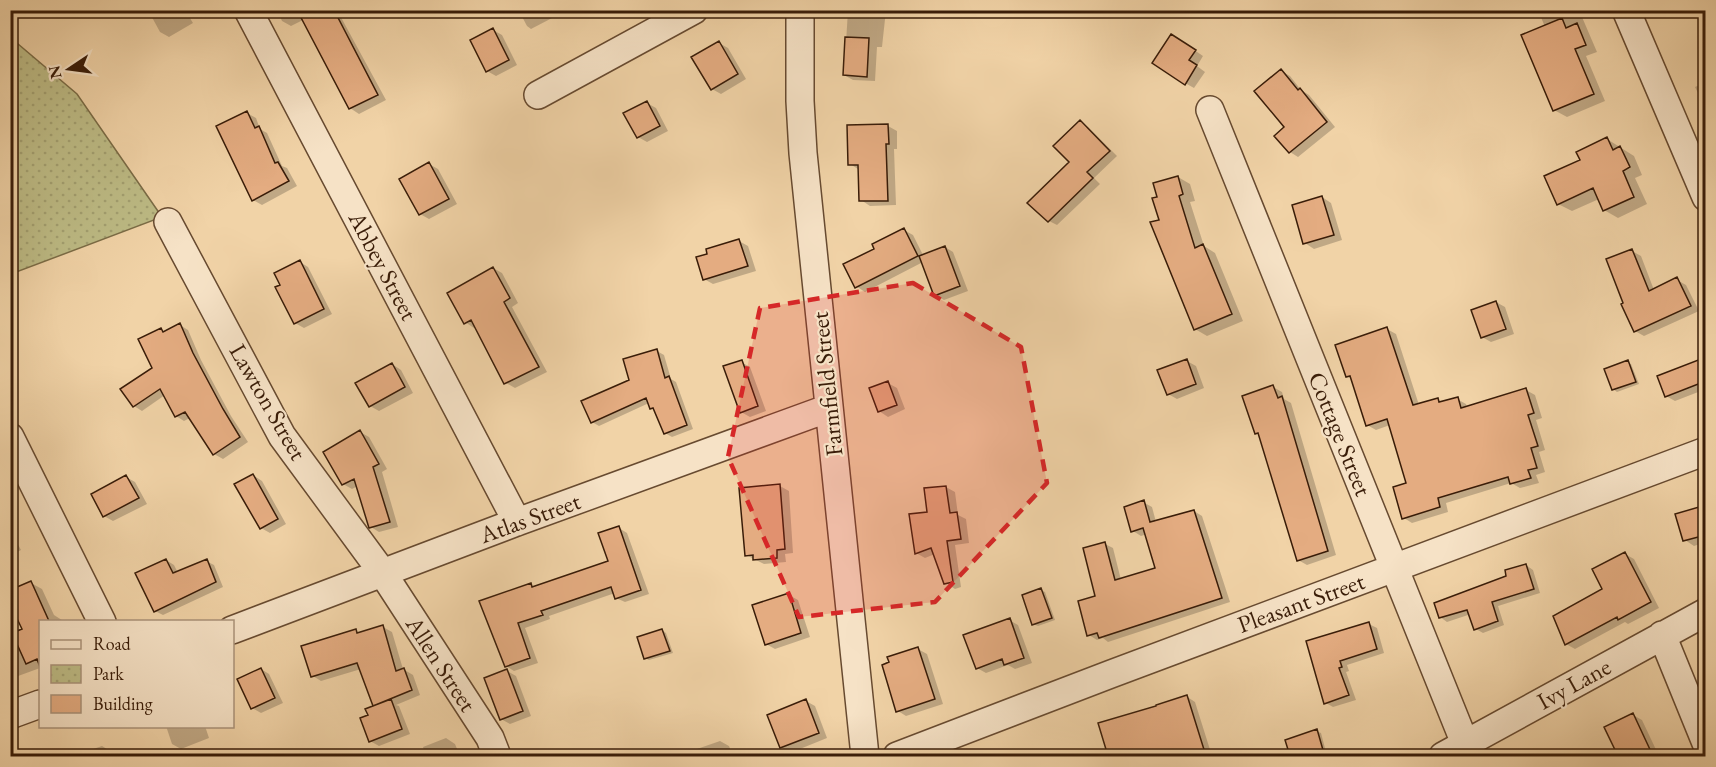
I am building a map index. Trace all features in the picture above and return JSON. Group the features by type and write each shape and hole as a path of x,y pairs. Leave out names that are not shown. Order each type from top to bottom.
{"street":[{"name":"Abbey Street","path":"248,10 517,522"},
{"path":"538,95 694,10"},
{"name":"Farmfield Street","path":"800,10 800,100 803,153 865,756"},
{"path":"1626,10 1706,197"},
{"name":"Cottage Street","path":"1210,110 1394,569 1460,753"},
{"name":"Lawton Street","path":"168,222 282,436 382,572"},
{"name":"Atlas Street","path":"234,629 382,572 829,408"},
{"path":"10,438 101,620"},
{"name":"Pleasant Street","path":"897,756 1706,452"},
{"name":"Allen Street","path":"382,572 490,738 497,756"},
{"name":"Ivy Lane","path":"1460,753 1662,635 1706,612"},
{"path":"1662,635 1706,743"},
{"path":"10,715 39,704"}],"highlighted area":[{"path":"913,283 1021,347 1047,483 935,602 799,617 728,457 760,308"}],"green space":[{"path":"11,38 77,94 162,217 11,274"}],"building":[{"path":"297,10 334,10 378,95 349,109"},
{"path":"1562,18 1566,28 1577,23 1586,45 1575,49 1594,94 1553,111 1521,35"},
{"path":"493,28 509,60 486,72 470,40"},
{"path":"1171,34 1196,50 1189,60 1197,65 1185,85 1152,63"},
{"path":"845,37 869,38 867,77 843,75"},
{"path":"719,41 738,74 711,90 691,57"},
{"path":"1281,69 1298,90 1300,88 1327,122 1289,153 1274,136 1284,127 1254,91"},
{"path":"647,101 660,126 637,138 623,113"},
{"path":"247,111 255,128 259,126 275,163 278,162 289,181 252,201 216,126"},
{"path":"1080,120 1110,151 1087,172 1093,178 1048,222 1027,203 1069,162 1053,146"},
{"path":"888,124 889,144 886,144 888,201 859,201 858,165 848,165 847,125"},
{"path":"1607,137 1613,150 1620,146 1630,167 1623,171 1634,197 1603,211 1593,188 1557,205 1544,176 1580,160 1576,152"},
{"path":"429,162 449,199 419,215 399,179"},
{"path":"1178,176 1183,194 1179,196 1195,248 1203,244 1232,314 1194,330 1150,222 1159,220 1152,198 1157,197 1153,183"},
{"path":"1322,196 1334,235 1303,244 1292,205"},
{"path":"904,228 918,256 855,288 843,264 874,249 872,244"},
{"path":"739,239 748,266 703,280 696,257 707,254 706,249"},
{"path":"945,246 960,286 934,296 919,256"},
{"path":"1632,249 1649,291 1677,277 1691,306 1634,332 1621,304 1623,303 1606,259"},
{"path":"300,260 324,309 294,324 275,287 280,285 274,273"},
{"path":"493,267 510,298 504,302 539,367 504,384 471,320 464,324 447,293"},
{"path":"1496,301 1506,329 1481,338 1471,310"},
{"path":"180,323 193,353 240,437 213,455 185,412 175,417 160,389 133,407 120,389 152,368 138,339 161,328 163,332"},
{"path":"1387,327 1413,405 1438,398 1439,402 1458,397 1461,408 1526,388 1534,413 1528,415 1538,446 1531,448 1537,468 1528,470 1531,478 1510,484 1508,477 1438,498 1440,507 1402,519 1393,487 1406,483 1387,419 1366,426 1350,376 1346,377 1335,345"},
{"path":"657,349 665,378 669,376 687,425 664,434 646,398 591,423 581,401 629,380 623,359"},
{"path":"1706,357 1706,381 1665,397 1657,376"},
{"path":"1187,359 1196,384 1167,395 1157,370"},
{"path":"742,360 758,406 740,413 723,366"},
{"path":"1628,360 1636,382 1612,390 1604,369"},
{"path":"392,363 405,387 369,407 355,383"},
{"path":"888,381 897,405 878,412 869,388"},
{"path":"1273,385 1278,398 1282,396 1328,551 1297,561 1258,433 1255,434 1242,396"},
{"path":"360,430 379,464 373,467 390,522 369,528 354,479 342,485 323,452"},
{"path":"253,474 278,519 260,529 234,484"},
{"path":"126,475 139,498 103,517 91,494"},
{"path":"780,484 785,549 777,550 777,558 753,560 753,555 745,556 739,488"},
{"path":"946,486 950,513 957,512 961,539 947,541 953,582 944,584 931,548 915,554 909,514 927,512 924,488"},
{"path":"1144,500 1150,522 1194,510 1222,598 1099,638 1097,633 1087,636 1078,601 1095,596 1083,548 1105,542 1115,580 1155,568 1143,528 1131,532 1124,507"},
{"path":"1706,505 1706,535 1683,541 1675,514"},
{"path":"619,526 641,590 615,599 611,587 541,611 543,615 518,623 530,658 505,667 479,601 531,583 532,587 608,561 598,533"},
{"path":"1625,552 1651,602 1565,645 1553,616 1602,589 1592,569"},
{"path":"166,559 173,573 207,559 216,582 154,612 135,573"},
{"path":"1526,564 1534,589 1492,602 1498,621 1474,630 1467,610 1439,618 1434,603 1506,576 1505,570"},
{"path":"31,581 49,620 39,620 39,664 37,659 26,664 12,633 22,629 10,604 10,590"},
{"path":"1041,588 1052,618 1032,625 1022,595"},
{"path":"789,593 801,633 765,645 752,605"},
{"path":"1010,618 1024,658 1004,665 1002,659 976,669 963,635"},
{"path":"1369,622 1377,649 1340,661 1342,667 1339,668 1349,695 1324,704 1306,641"},
{"path":"383,625 396,671 404,668 412,690 373,706 357,663 311,677 301,646 356,629 357,633"},
{"path":"662,629 670,651 644,659 637,637"},
{"path":"918,647 935,699 896,712 882,665 889,662 887,657"},
{"path":"261,668 275,698 251,709 237,679"},
{"path":"507,669 523,711 500,720 484,678"},
{"path":"1187,695 1206,756 1108,756 1098,723"},
{"path":"391,699 402,729 369,742 360,718 368,715 365,709"},
{"path":"806,699 819,733 780,748 767,715"},
{"path":"1633,713 1653,756 1618,756 1604,727"},
{"path":"1317,729 1323,750 1303,756 1290,756 1285,740"}]}
